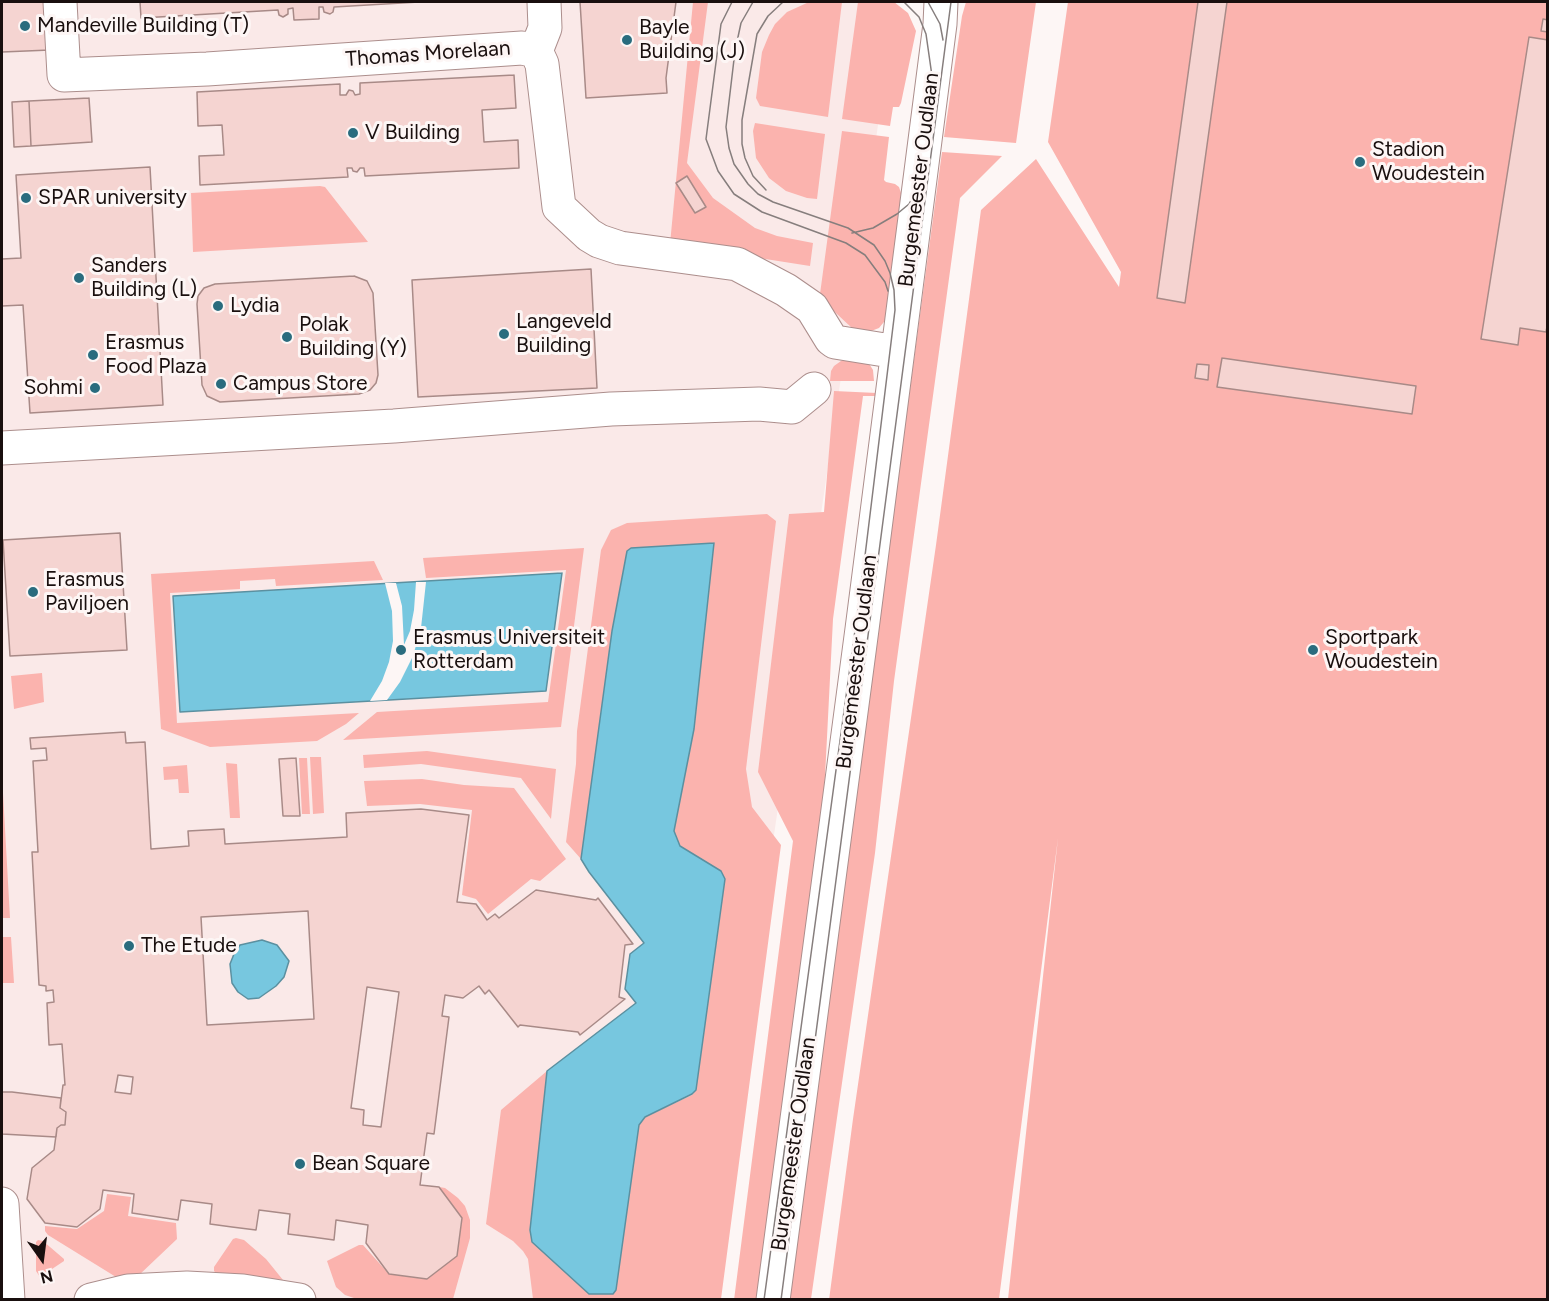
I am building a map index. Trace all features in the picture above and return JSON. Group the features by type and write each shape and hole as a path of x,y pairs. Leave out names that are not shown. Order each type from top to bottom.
{"street":[{"name":"Thomas Morelaan","path":"60,2 64,75 207,69 522,48 536,51 542,64 559,207 589,235 620,248 737,264 786,290 812,308 835,342 897,352"},
{"path":"536,51 545,28 544,2"},
{"name":"Burgemeester Oudlaan","path":"773,1299 944,9"},
{"path":"2,448 383,427 611,409 759,404 792,407 814,389"},
{"path":"2,1204 8,1299"},
{"path":"92,1299 128,1291 187,1288 243,1291 299,1299"}],"shaded area":[{"name":"Erasmus Universiteit Rotterdam","path":"2,2 896,2 706,1299 2,1300"},
{"path":"693,2 708,2 687,163 713,198 755,228 777,236 813,243 810,266 670,244"},
{"path":"809,2 842,2 828,117 760,106 756,98 762,52 775,24 787,12"},
{"path":"858,2 894,2 908,13 916,31 901,103 899,107 893,107 890,126 842,119"},
{"path":"966,2 1036,2 1016,143 944,137"},
{"name":"Sportpark Woudestein","path":"1068,2 1547,2 1547,1299 1008,1299 1058,838 999,1299 829,1300 981,210 1036,159 1119,287 1121,272 1048,142"},
{"path":"755,123 825,134 817,199 786,191 769,178 756,158 753,131"},
{"path":"842,131 889,137 884,180 899,187 901,193 888,317 879,328 866,333 853,329 821,299 820,294"},
{"path":"942,152 1002,156 960,198 894,681 875,853 811,1299 787,1300"},
{"path":"325,187 368,242 193,252 191,193"},
{"path":"853,358 868,362 873,370 874,381 830,381 834,366 841,361"},
{"path":"834,391 877,393 877,396 863,396 833,619 823,816 758,1299 734,1300 793,841 758,772 789,514 824,512"},
{"path":"767,514 776,521 746,769 752,807 781,845 721,1299 533,1299 528,1259 523,1251 513,1241 486,1224 501,1110 547,1071 530,1230 629,1190 639,1125 645,1117 692,1095 696,1090 725,879 721,871 680,846 674,831 694,729 714,543 627,551 612,631 581,859 566,842 576,764 577,731 601,550 611,530 627,523"},
{"path":"584,548 561,727 343,740 377,712 548,702 566,570 426,578 423,558"},
{"path":"374,561 383,580 276,586 275,579 240,581 240,589 170,593 177,723 359,713 346,724 317,741 210,747 161,729 151,574"},
{"path":"42,673 44,702 14,709 11,676"},
{"path":"427,751 556,769 551,819 521,778 421,764 364,768 363,755"},
{"path":"310,757 321,757 324,813 313,814"},
{"path":"299,758 307,758 310,814 302,814"},
{"path":"226,763 237,764 240,818 230,818"},
{"path":"187,765 189,793 179,793 178,779 164,780 163,767"},
{"path":"2,775 10,918 2,918"},
{"path":"422,779 464,785 514,788 566,859 540,881 531,879 488,914 476,899 462,895 472,810 420,804 367,806 364,781"},
{"path":"2,937 11,937 14,983 2,983"},
{"path":"439,1187 445,1188 458,1198 465,1206 470,1220 470,1238 453,1299 357,1299 345,1295 336,1287 327,1261 359,1245 363,1245 389,1274 425,1279 457,1256 462,1218"},
{"path":"107,1194 131,1197 128,1216 176,1223 177,1239 138,1276 122,1279 116,1277 45,1231 45,1226 77,1229 104,1211"},
{"path":"236,1238 244,1240 266,1259 283,1280 217,1274 214,1267"},
{"path":"43,1241 64,1259 40,1277 36,1271 36,1242"}],"water":[{"path":"714,543 694,729 674,831 680,846 721,871 725,879 696,1090 645,1117 639,1125 616,1290 613,1294 589,1294 532,1242 530,1230 547,1071 636,1003 625,989 630,954 644,943 581,859 612,631 627,551 631,548"},
{"path":"562,573 546,691 180,712 173,596"},
{"path":"262,940 277,945 289,961 284,977 276,986 259,998 248,999 238,992 232,983 230,964 240,945"}],"pier":[{"path":"416,582 426,582 421,628 413,656 400,682 387,700 370,701 382,681 393,641 392,611 385,583 396,583 402,606 404,645 410,631 414,610"}],"building":[{"name":"Mandeville Building (T)","path":"2,2 47,2 50,50 2,52"},
{"path":"140,2 419,2 334,7 330,14 324,12 323,7 319,7 319,19 294,20 293,8 288,9 288,14 283,17 279,15 278,10 141,18"},
{"name":"Bayle Building (J)","path":"580,2 676,2 666,78 667,93 586,98"},
{"path":"1198,2 1227,2 1185,303 1157,298"},
{"path":"1543,19 1548,20 1548,32 1541,31"},
{"path":"1529,37 1548,40 1548,322 1546,332 1520,328 1518,345 1481,339"},
{"name":"V Building","path":"514,75 516,108 482,110 484,142 518,140 519,168 365,176 364,168 360,168 357,172 352,168 347,168 348,177 200,185 199,156 224,155 222,125 198,126 197,92 340,84 340,95 346,95 349,90 355,95 360,94 360,83"},
{"path":"89,98 92,142 31,146 29,101"},
{"path":"29,101 31,146 14,147 12,102"},
{"name":"Sanders Building (L)","path":"150,167 163,405 30,413 23,305 2,306 2,259 21,258 16,175"},
{"path":"687,176 706,207 695,213 676,183"},
{"name":"Langeveld Building","path":"591,269 597,388 418,397 412,280"},
{"name":"Polak Building (Y)","path":"354,276 367,281 373,293 378,375 376,383 370,390 359,394 220,402 207,396 202,385 197,304 198,296 204,288 215,284"},
{"path":"1222,358 1416,386 1412,414 1217,387"},
{"path":"1197,364 1209,365 1208,380 1195,378"},
{"path":"120,533 127,650 10,656 3,540"},
{"path":"125,732 126,743 145,742 151,849 189,846 188,831 224,829 225,844 347,837 346,813 421,809 469,815 457,902 476,904 487,920 495,914 499,918 536,890 596,900 598,898 633,944 625,945 619,997 625,999 580,1035 578,1032 520,1025 518,1027 489,990 485,994 479,986 463,998 445,995 442,1016 449,1017 434,1134 427,1133 420,1185 439,1187 462,1218 457,1256 427,1279 389,1274 366,1243 368,1225 336,1220 334,1240 288,1234 290,1214 259,1210 256,1230 232,1227 210,1224 212,1204 181,1200 178,1220 132,1213 134,1194 103,1190 100,1209 77,1227 45,1223 27,1199 32,1168 54,1150 57,1128 65,1125 66,1112 60,1108 63,1085 65,1085 62,1044 49,1045 47,1003 54,1002 53,990 46,991 46,986 39,985 32,852 38,852 33,761 47,760 46,748 31,749 30,738","holes":["308,911 314,1019 207,1025 201,917","367,987 399,992 381,1127 363,1125 364,1110 351,1108","118,1075 133,1077 131,1094 115,1092"]},
{"path":"296,758 300,816 283,816 279,759"},
{"path":"2,1092 61,1098 60,1108 66,1112 65,1125 57,1128 56,1137 2,1134"}],"tram line":[{"path":"732,2 721,24 706,139 718,171 734,194 762,212 846,243 865,255 885,282 888,291"},
{"path":"753,2 741,23 735,51 726,127 734,164 758,194 773,202 848,228 874,245 890,273 895,310 864,564 764,1300"},
{"path":"766,190 753,176 745,158 742,144 742,120 757,34 768,16 783,2"},
{"path":"904,2 919,17 926,34 934,90"},
{"path":"928,2 940,24 943,40"},
{"path":"781,1300 951,2"},
{"path":"852,233 873,228 897,214 909,204 925,174"}],"place":[{"name":"Mandeville Building (T)","path":"25,26"},
{"name":"Bayle Building (J)","path":"627,40"},
{"name":"V Building","path":"353,133"},
{"name":"Stadion Woudestein","path":"1360,162"},
{"name":"SPAR university","path":"26,198"},
{"name":"Sanders Building (L)","path":"79,278"},
{"name":"Lydia","path":"218,306"},
{"name":"Langeveld Building","path":"504,334"},
{"name":"Polak Building (Y)","path":"287,337"},
{"name":"Erasmus Food Plaza","path":"93,355"},
{"name":"Campus Store","path":"221,384"},
{"name":"Sohmi","path":"95,388"},
{"name":"Erasmus Paviljoen","path":"33,592"},
{"name":"Erasmus Universiteit Rotterdam","path":"401,650"},
{"name":"Sportpark Woudestein","path":"1313,650"},
{"name":"The Etude","path":"129,946"},
{"name":"Bean Square","path":"300,1164"}]}
